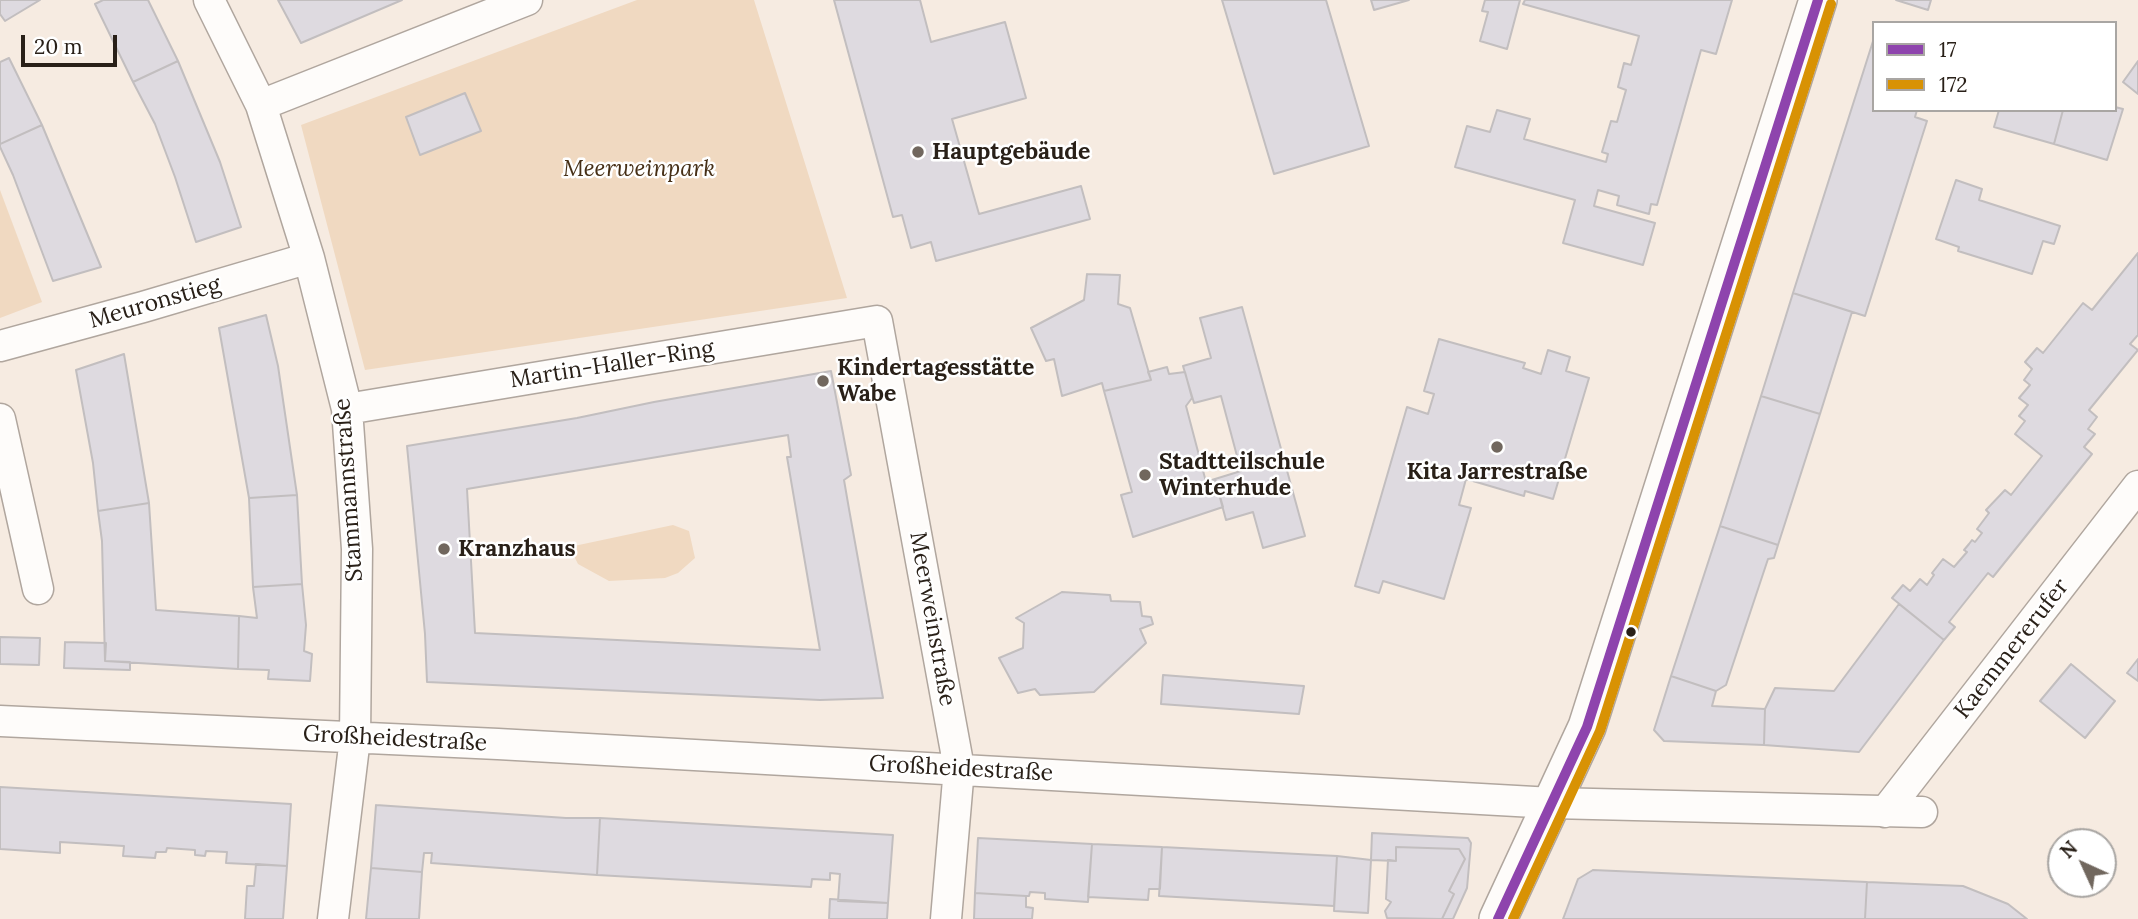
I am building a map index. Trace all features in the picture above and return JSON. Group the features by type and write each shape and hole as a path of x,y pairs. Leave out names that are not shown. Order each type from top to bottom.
{"street":[{"name":"Stammannstraße","path":"209,0 261,105 309,258 347,409 357,549 355,738 333,919"},
{"path":"261,105 527,0"},
{"path":"1499,919 1587,727 1818,0"},
{"name":"Meuronstieg","path":"0,346 309,258"},
{"name":"Martin-Haller-Ring","path":"347,409 877,321"},
{"name":"Meerweinstraße","path":"877,321 959,768 946,919"},
{"path":"0,419 38,589"},
{"name":"Kaemmererufer","path":"1885,812 2138,486"},
{"name":"Großheidestraße","path":"0,721 959,768 1552,803 1922,812"}],"green space":[{"name":"Meerweinpark","path":"637,0 754,0 847,298 365,370 301,125"},
{"path":"0,190 42,302 0,318"},
{"path":"673,525 689,531 695,558 678,573 665,578 609,581 578,564 572,552 574,546"}],"building":[{"path":"0,0 40,0 5,21 0,14"},
{"path":"103,0 148,0 178,61 133,82 95,4"},
{"path":"278,0 402,0 301,43"},
{"name":"Hauptgebäude","path":"834,0 920,0 931,42 1005,22 1026,98 952,119 979,214 1081,186 1090,219 936,261 931,242 911,248 902,215 893,217"},
{"path":"1222,0 1326,0 1369,146 1274,174"},
{"path":"1371,0 1409,0 1374,10"},
{"path":"1485,0 1520,0 1507,49 1480,41 1488,12 1482,11"},
{"path":"1525,0 1732,0 1716,54 1701,50 1657,205 1651,204 1649,214 1617,205 1619,196 1598,190 1594,206 1655,223 1643,265 1563,243 1575,200 1455,167 1467,126 1490,132 1497,110 1530,119 1524,139 1606,162 1608,154 1602,152 1611,121 1617,122 1626,90 1618,87 1624,63 1631,65 1639,36 1523,4"},
{"path":"1896,0 1931,0 1928,10"},
{"path":"1872,44 1872,112 1916,112 1915,117 1927,121 1865,316 1793,293"},
{"path":"9,58 42,125 0,144 0,62"},
{"path":"178,61 220,162 241,227 196,242 155,124 133,82"},
{"path":"2138,61 2138,94 2123,82"},
{"path":"465,93 481,131 420,155 406,117"},
{"path":"2117,108 2123,109 2107,160 2054,144 2062,112 2117,112"},
{"path":"1998,112 2062,112 2054,144 1994,127"},
{"path":"42,125 101,267 53,281 0,147 0,144"},
{"path":"1956,180 1982,189 1979,200 2060,226 2054,244 2043,241 2032,274 1958,251 1959,247 1936,239"},
{"path":"2138,253 2138,335 2130,344 2138,350 2089,410 2097,417 2088,429 2095,434 2084,447 2092,454 1993,577 1988,573 1949,622 1955,627 1944,640 1892,598 1903,585 1910,591 1920,579 1927,585 1943,559 1954,567 1967,552 1964,550 1972,540 1975,542 1982,533 1977,529 1989,513 1986,510 2005,490 2011,495 2042,456 2015,434 2025,421 2019,416 2028,405 2019,398 2030,385 2024,380 2032,369 2025,362 2037,348 2043,353 2083,303 2092,310"},
{"path":"1087,274 1120,275 1118,304 1130,308 1151,380 1104,391 1102,383 1062,396 1054,359 1046,361 1031,328 1084,300"},
{"path":"1793,293 1852,312 1820,414 1761,396"},
{"path":"1242,307 1305,536 1263,548 1253,512 1226,520 1215,479 1241,471 1221,396 1194,403 1183,366 1211,358 1200,318"},
{"path":"266,315 278,366 297,495 249,498 219,328"},
{"path":"1439,339 1525,363 1523,368 1541,374 1548,350 1570,357 1566,371 1589,378 1553,499 1525,491 1524,496 1466,479 1459,505 1471,508 1444,599 1383,581 1379,593 1355,586 1407,407 1428,414 1434,394 1424,391"},
{"path":"124,354 149,503 98,511 93,463 76,370"},
{"path":"1167,367 1169,374 1185,372 1192,398 1186,406 1206,482 1215,479 1223,507 1133,537 1121,495 1132,492 1104,391 1151,380 1148,372"},
{"name":"Kranzhaus","path":"831,371 851,475 844,480 883,698 820,700 427,682 407,446 577,418","holes":["788,435 791,457 787,457 820,650 475,633 467,489"]},
{"path":"1761,396 1820,414 1778,545 1720,526"},
{"path":"297,495 302,584 253,587 249,498"},
{"path":"149,503 156,610 239,616 238,669 105,661 102,541 98,511"},
{"path":"1720,526 1778,545 1774,558 1768,559 1726,685 1716,691 1671,676"},
{"path":"302,584 306,625 304,651 312,654 310,681 268,679 269,670 238,669 239,616 257,618 253,587"},
{"path":"1062,592 1110,595 1111,601 1140,602 1142,616 1151,617 1153,624 1140,629 1146,643 1094,692 1040,695 1035,689 1018,693 999,658 1023,648 1024,623 1016,618"},
{"path":"1899,604 1944,640 1859,752 1764,745 1765,709 1775,688 1834,691"},
{"path":"0,637 40,638 39,665 0,664"},
{"path":"65,642 106,643 105,661 130,662 130,670 64,668"},
{"path":"2138,659 2138,681 2127,673"},
{"path":"2071,664 2115,701 2085,738 2040,701"},
{"path":"1163,675 1304,686 1299,714 1161,704"},
{"path":"1671,676 1716,691 1712,706 1765,709 1764,745 1664,741 1654,730"},
{"path":"0,787 291,804 287,866 226,863 227,852 206,851 205,856 195,855 195,850 167,848 166,852 156,852 155,858 123,856 124,846 60,842 60,853 0,849"},
{"path":"376,805 600,818 597,875 431,863 432,853 424,853 422,872 371,868"},
{"path":"600,818 893,835 888,903 838,901 840,874 830,873 830,880 812,879 811,887 597,875"},
{"path":"1372,833 1468,838 1471,843 1467,888 1453,919 1442,919 1454,894 1449,891 1465,859 1459,849 1396,847 1396,861 1371,860"},
{"path":"978,838 1092,844 1088,902 1045,899 1045,893 1030,892 1029,896 1026,896 975,893"},
{"path":"1092,844 1162,847 1160,889 1149,889 1148,900 1088,897"},
{"path":"1162,847 1337,856 1334,906 1159,896"},
{"path":"1396,847 1459,849 1465,859 1449,891 1454,894 1442,919 1387,918 1385,911 1391,902 1386,899 1388,860 1396,861"},
{"path":"1337,856 1371,860 1368,913 1334,911"},
{"path":"256,864 287,866 283,919 245,919 247,886 254,886"},
{"path":"371,868 422,872 419,919 366,919"},
{"path":"1593,870 1867,882 1865,919 1563,919 1578,879"},
{"path":"1867,882 1963,886 2008,904 2027,919 1865,919"},
{"path":"975,893 1026,896 1026,907 1033,908 1032,919 974,919"},
{"path":"830,899 888,903 887,919 829,919"}],"transit line":[{"name":"17","path":"1498,919 1587,727 1818,0"},
{"name":"172","path":"1513,919 1600,731 1831,4"}],"place":[{"name":"Hauptgebäude","path":"918,152"},
{"name":"Kindertagesstätte Wabe","path":"823,381"},
{"name":"Kita Jarrestraße","path":"1497,447"},
{"name":"Stadtteilschule Winterhude","path":"1145,475"},
{"name":"Kranzhaus","path":"444,549"}]}
